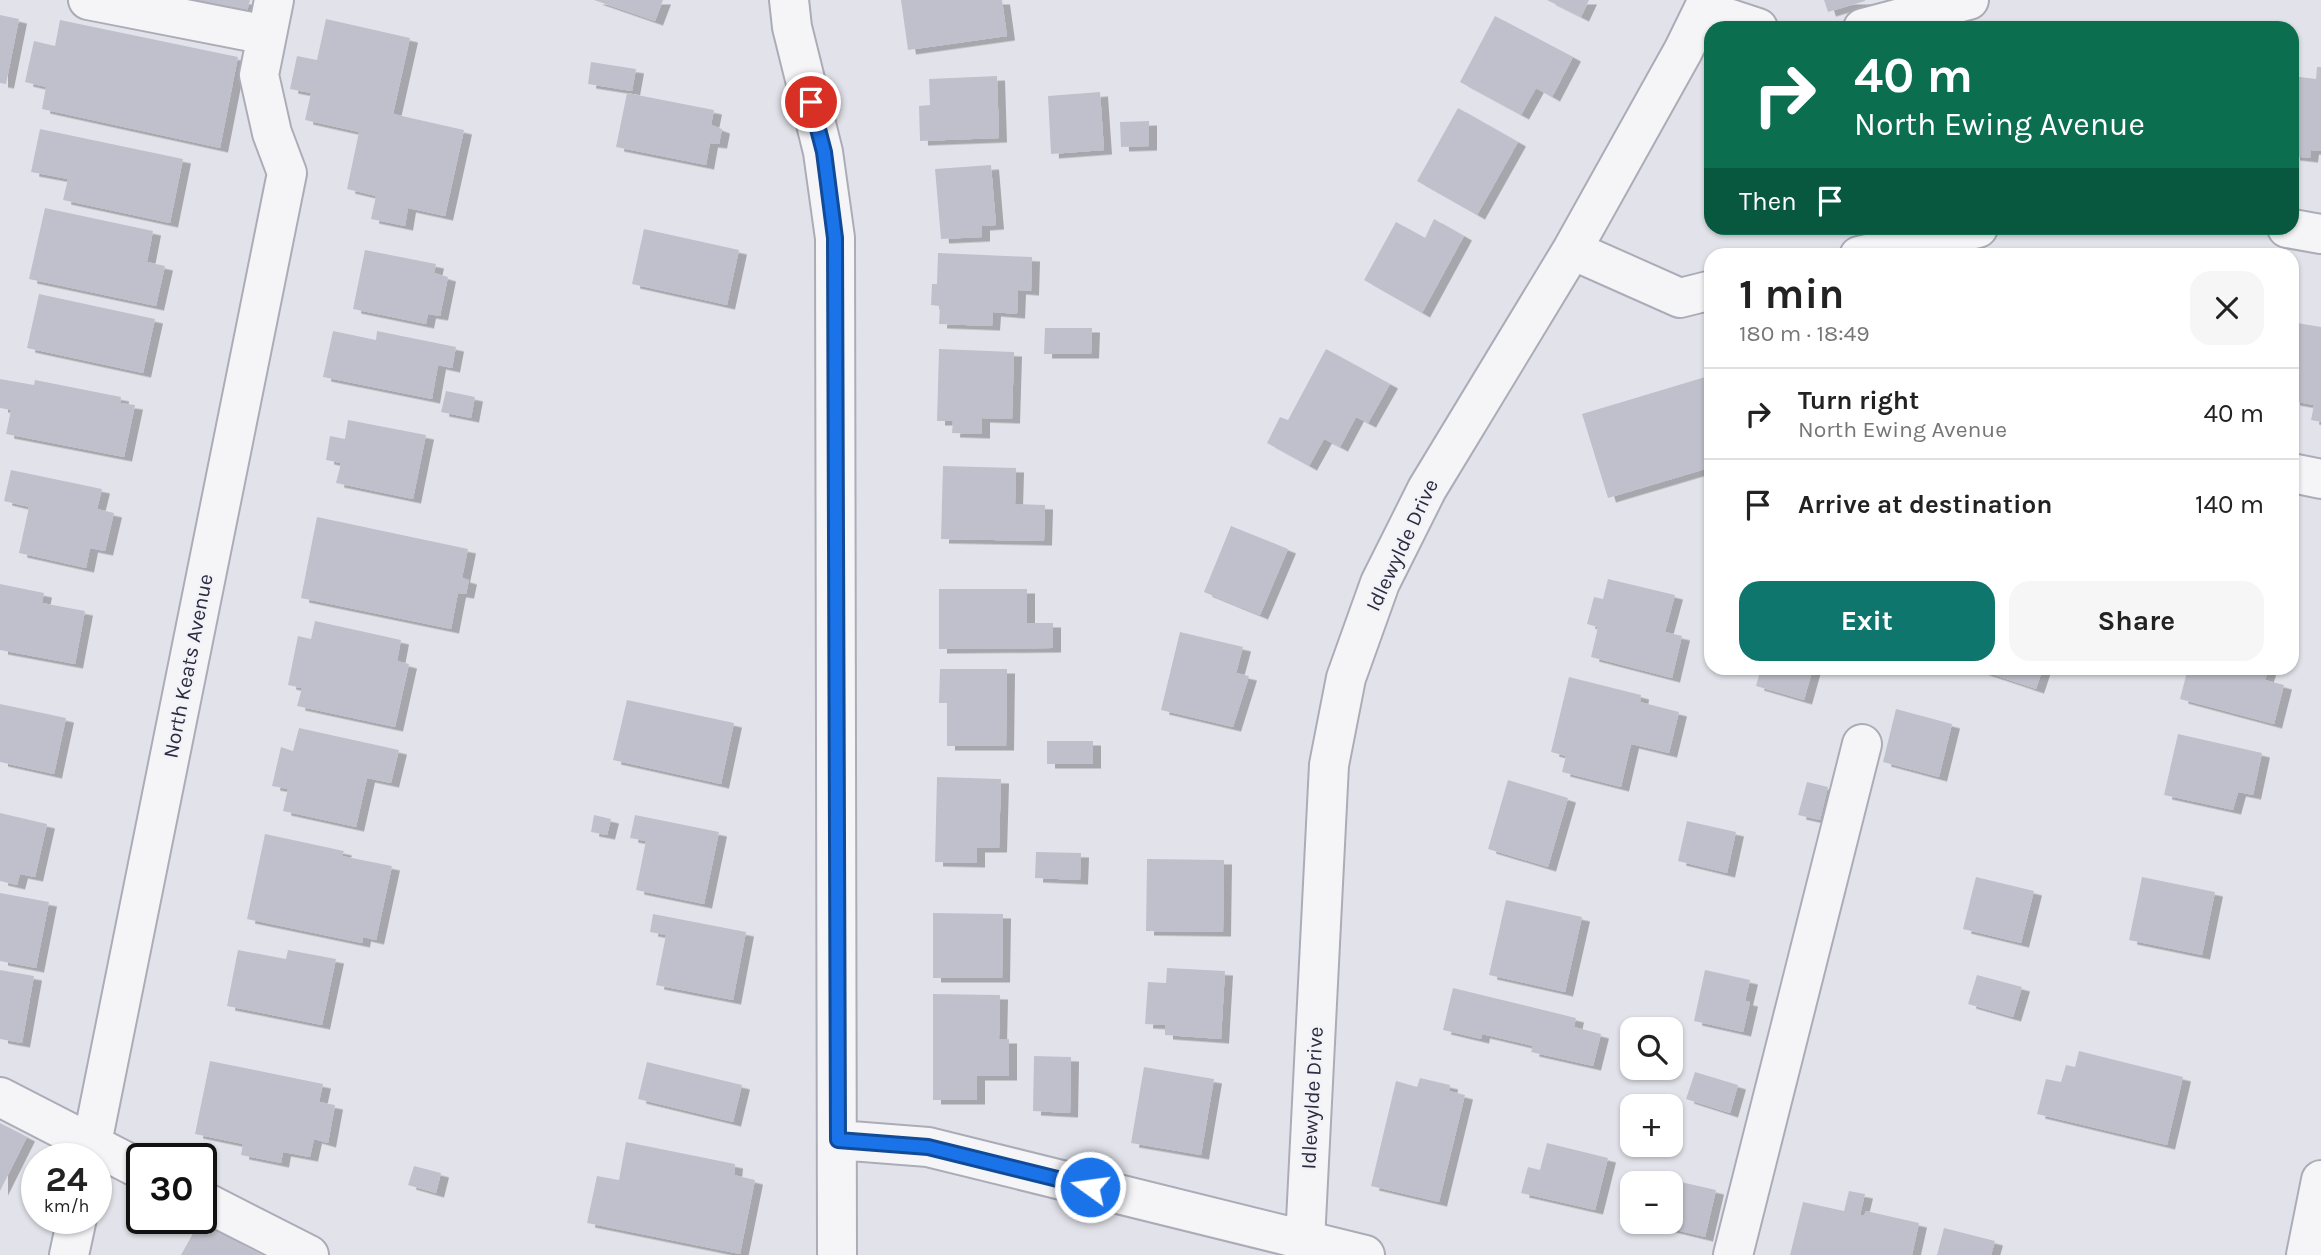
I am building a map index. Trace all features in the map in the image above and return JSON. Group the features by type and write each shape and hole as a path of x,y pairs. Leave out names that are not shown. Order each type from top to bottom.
{"street":[{"path":"88,0 270,18"},
{"path":"789,0 792,27 824,152 835,238 837,1255"},
{"path":"1890,21 1969,0"},
{"path":"1705,5 1742,21"},
{"name":"Idlewylde Drive","path":"1305,1241 1329,765 1346,678 1380,583 1427,489 1572,250 1683,51 1705,5"},
{"name":"North Keats Avenue","path":"92,1143 287,173 272,133 259,75 270,18"},
{"path":"2299,230 2321,234"},
{"path":"1892,248 1948,235"},
{"path":"1572,250 1680,298 1704,292"},
{"path":"2299,474 2321,479"},
{"path":"1733,1255 1862,744"},
{"path":"0,1097 77,1143"},
{"path":"838,1140 928,1147 1365,1255"},
{"path":"2306,1255 2321,1180"},
{"path":"217,1208 309,1255"},
{"path":"69,1255 73,1234"}],"building":[{"path":"186,0 250,0 246,15"},
{"path":"594,0 663,0 655,21"},
{"path":"901,0 1002,0 1007,36 908,50"},
{"path":"1547,0 1589,0 1581,17"},
{"path":"1824,0 1865,0 1865,1 1828,12"},
{"path":"0,15 19,19 6,84 0,83"},
{"path":"1495,16 1573,57 1552,97 1536,88 1521,115 1460,82"},
{"path":"326,19 410,38 393,114 464,130 445,216 408,208 405,226 371,219 376,196 347,189 359,132 305,120 311,93 290,89 297,56 317,60"},
{"path":"60,20 238,57 220,148 42,109 46,87 25,82 34,41 55,46"},
{"path":"591,62 636,69 632,91 588,84"},
{"path":"2317,67 2321,67 2321,151 2311,150 2310,158 2299,157 2299,77 2316,79"},
{"path":"997,76 999,138 920,141 919,106 930,105 929,79"},
{"path":"1100,92 1104,150 1051,154 1048,96"},
{"path":"627,93 714,110 711,125 722,129 719,144 710,143 706,165 616,147"},
{"path":"1458,108 1518,142 1477,215 1417,181"},
{"path":"1149,121 1149,146 1121,147 1120,122"},
{"path":"40,129 183,159 170,223 63,200 68,179 31,172"},
{"path":"991,165 996,225 982,226 982,237 941,239 935,169"},
{"path":"45,208 153,231 147,262 165,266 156,306 29,279"},
{"path":"1434,219 1464,236 1422,313 1364,280 1396,222 1425,238"},
{"path":"644,229 739,250 727,305 632,284"},
{"path":"365,250 436,264 434,273 448,277 440,316 428,314 426,324 353,309"},
{"path":"938,253 1032,257 1031,291 1018,290 1017,314 993,312 992,326 939,324 940,306 931,305 932,284 937,284"},
{"path":"39,294 155,319 143,373 27,348"},
{"path":"2299,323 2321,327 2321,422 2311,420 2314,405 2299,402"},
{"path":"1045,328 1092,328 1091,354 1044,354"},
{"path":"333,331 376,340 377,331 456,347 452,368 438,365 432,399 323,377"},
{"path":"939,349 1014,352 1012,419 982,418 982,434 952,433 953,421 937,421"},
{"path":"1326,349 1390,384 1368,423 1356,417 1340,447 1324,439 1309,466 1267,443 1280,417 1288,420"},
{"path":"1704,377 1704,469 1608,498 1582,414"},
{"path":"0,379 34,385 35,380 121,397 120,403 135,405 124,457 6,434 11,410 0,408"},
{"path":"446,391 475,397 471,418 441,412"},
{"path":"348,420 426,435 413,499 336,483 341,463 326,460 330,436 345,439"},
{"path":"943,466 1016,468 1015,504 1045,505 1044,541 941,539"},
{"path":"11,470 102,489 97,509 114,513 105,551 90,548 86,568 19,553 29,507 4,501"},
{"path":"317,517 468,549 462,578 469,580 466,594 458,593 451,629 301,598"},
{"path":"1231,526 1288,549 1260,615 1204,592"},
{"path":"1608,579 1675,595 1665,632 1682,636 1672,678 1591,657 1598,627 1587,624 1594,597 1603,599"},
{"path":"0,584 44,593 42,603 85,611 75,664 0,650"},
{"path":"939,589 1027,589 1027,623 1053,623 1053,648 939,649"},
{"path":"315,621 401,640 397,661 409,664 395,727 297,706 302,688 288,685 298,636 311,639"},
{"path":"1180,632 1243,647 1236,673 1249,676 1233,727 1161,710"},
{"path":"940,669 1007,669 1006,746 947,746 947,703 939,703"},
{"path":"1759,675 1811,675 1804,700 1756,686"},
{"path":"1994,675 2041,675 2036,689"},
{"path":"2186,675 2267,675 2265,680 2284,685 2274,724 2180,699"},
{"path":"1569,677 1641,695 1640,702 1679,712 1669,753 1631,744 1621,787 1562,772 1566,756 1551,752"},
{"path":"627,700 734,723 721,784 613,760"},
{"path":"0,704 66,718 54,774 0,762"},
{"path":"1896,709 1952,724 1939,777 1883,762"},
{"path":"299,728 399,750 391,783 367,778 356,827 283,811 288,789 272,786 281,747 293,751"},
{"path":"2178,734 2262,753 2253,795 2238,792 2233,810 2164,795"},
{"path":"1047,741 1093,741 1093,764 1047,764"},
{"path":"937,777 1001,779 999,848 977,848 977,863 935,862"},
{"path":"1508,780 1568,798 1548,867 1488,849"},
{"path":"1807,782 1828,787 1820,820 1798,815"},
{"path":"0,813 47,824 35,877 20,874 17,885 0,881"},
{"path":"594,815 611,819 607,835 591,832"},
{"path":"635,815 719,832 704,904 636,890 646,841 630,838"},
{"path":"1687,821 1736,832 1727,873 1678,861"},
{"path":"265,834 344,851 342,856 392,866 376,940 363,937 362,943 247,919"},
{"path":"1036,852 1081,853 1080,880 1035,878"},
{"path":"1147,859 1224,860 1223,932 1146,931"},
{"path":"1976,877 2034,891 2021,943 1963,929"},
{"path":"2142,877 2215,892 2202,955 2129,940"},
{"path":"0,893 49,902 36,968 0,961"},
{"path":"1506,900 1582,917 1565,992 1489,975"},
{"path":"933,913 1003,914 1002,978 933,978"},
{"path":"653,914 746,932 733,1000 656,985 666,935 650,932"},
{"path":"238,950 286,959 288,950 336,959 322,1025 227,1006"},
{"path":"1167,968 1225,971 1221,1039 1165,1035 1165,1025 1145,1024 1148,982 1166,983"},
{"path":"0,970 34,976 22,1043 0,1039"},
{"path":"1705,970 1750,980 1745,1001 1750,1002 1743,1032 1694,1021"},
{"path":"1977,975 2022,987 2013,1017 1968,1004"},
{"path":"1453,988 1576,1018 1574,1027 1601,1034 1593,1066 1531,1052 1533,1046 1482,1034 1481,1039 1443,1030"},
{"path":"933,994 1000,995 999,1039 1009,1039 1009,1076 977,1076 977,1100 933,1100"},
{"path":"2079,1051 2183,1077 2167,1145 2037,1114 2046,1079 2061,1082 2066,1065 2075,1067"},
{"path":"1034,1056 1071,1057 1070,1113 1033,1111"},
{"path":"210,1061 323,1084 319,1102 335,1105 328,1143 314,1139 310,1157 283,1152 281,1163 241,1155 243,1144 195,1134"},
{"path":"647,1062 742,1085 733,1122 638,1099"},
{"path":"1144,1067 1214,1079 1201,1155 1131,1143"},
{"path":"1695,1072 1738,1085 1730,1113 1686,1099"},
{"path":"1420,1078 1450,1085 1449,1091 1465,1095 1439,1202 1371,1186 1396,1081 1417,1087"},
{"path":"0,1123 27,1137 24,1143 21,1143 21,1149 0,1191"},
{"path":"626,1142 735,1164 734,1175 755,1180 740,1254 587,1223 597,1176 619,1180"},
{"path":"1547,1143 1608,1158 1595,1210 1521,1193 1528,1167 1540,1170"},
{"path":"414,1166 441,1173 436,1193 408,1185"},
{"path":"1683,1182 1716,1190 1705,1237 1683,1232"},
{"path":"1849,1191 1865,1194 1860,1215 1864,1216 1866,1211 1919,1223 1912,1255 1790,1255 1803,1202 1844,1211"},
{"path":"1944,1228 1995,1241 1991,1255 1937,1255"},
{"path":"217,1231 262,1255 181,1255 193,1234 209,1235 217,1234"}],"route":[{"path":"811,102 824,152 835,238 838,1140 928,1147 1090,1187"}]}
